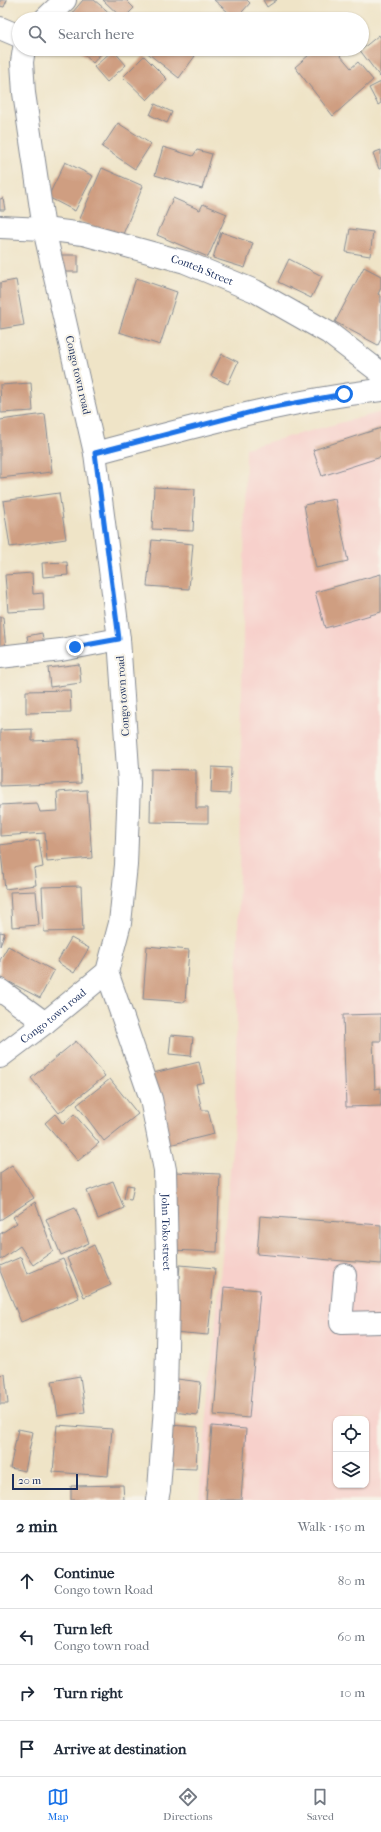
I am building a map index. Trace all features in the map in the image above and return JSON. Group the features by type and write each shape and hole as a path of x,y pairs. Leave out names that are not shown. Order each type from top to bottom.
{"street":[{"path":"53,12 65,0"},
{"path":"0,28 12,33"},
{"name":"Congo town road","path":"0,1057 45,1023 107,972 120,923 127,858 129,783 119,639 95,453 44,229 24,93 23,56"},
{"name":"Conteh Street","path":"0,227 44,229 83,234 185,262 255,291 329,333 381,373"},
{"path":"95,453 263,409 332,396 381,390"},
{"path":"0,657 61,650 119,639"},
{"name":"John Toko street","path":"107,972 151,1099 165,1170 168,1301 167,1385 157,1500"},
{"path":"0,990 45,1023"},
{"path":"345,1275 341,1323 381,1322"}],"shaded area":[{"path":"381,412 381,1500 199,1500 235,1118 246,448"}],"building":[{"path":"0,0 7,0 4,7 0,6"},
{"path":"83,0 94,0 109,12 73,12"},
{"path":"103,0 126,0 134,8 130,12 116,12"},
{"path":"214,0 247,0 250,3 242,12 228,12"},
{"path":"263,0 277,0 267,7"},
{"path":"379,35 381,39 380,77 364,56 369,56 369,43"},
{"path":"86,56 99,56 93,63"},
{"path":"106,56 118,56 126,65 107,82 94,67"},
{"path":"144,56 167,79 147,100 123,77"},
{"path":"151,56 195,56 179,78"},
{"path":"308,56 341,56 351,68 358,62 373,80 333,116 295,67"},
{"path":"381,82 381,103 378,105 369,88"},
{"path":"155,104 172,112 167,123 150,115"},
{"path":"118,123 151,144 135,169 102,147"},
{"path":"163,147 193,156 197,150 212,154 202,189 155,175"},
{"path":"381,150 381,169 379,169 373,153"},
{"path":"65,162 93,176 75,211 48,197"},
{"path":"102,168 143,186 121,239 79,221"},
{"path":"3,198 5,210 0,210 0,199"},
{"path":"173,198 200,210 203,204 227,214 208,257 157,235"},
{"path":"350,229 373,232 370,256 346,252"},
{"path":"221,232 253,243 245,268 213,258"},
{"path":"56,255 78,255 78,272 56,272"},
{"path":"289,259 322,276 311,298 278,282"},
{"path":"364,267 381,276 381,288 378,294 381,296 381,339 378,345 335,322"},
{"path":"136,278 177,292 160,345 119,332"},
{"path":"16,280 24,325 0,329 0,283"},
{"path":"222,354 238,362 228,384 211,376"},
{"path":"31,383 33,411 1,413 0,385"},
{"path":"45,414 52,472 0,478 0,420"},
{"path":"381,428 381,457 322,476 313,450"},
{"path":"154,487 195,489 193,531 152,529"},
{"path":"59,493 66,539 10,547 3,501"},
{"path":"335,499 348,561 316,568 304,505"},
{"path":"152,540 193,544 189,589 147,586"},
{"path":"67,562 68,575 43,577 42,563"},
{"path":"32,573 33,594 43,593 44,610 8,612 5,575"},
{"path":"381,574 381,612 325,628 315,592"},
{"path":"0,617 3,617 6,650 0,651"},
{"path":"42,633 44,645 29,648 27,636"},
{"path":"79,664 81,683 50,687 48,668"},
{"path":"70,690 71,712 26,713 26,691"},
{"path":"32,729 32,741 79,739 81,783 0,786 0,730"},
{"path":"212,767 231,768 230,794 211,793"},
{"path":"151,769 196,770 196,808 208,808 208,823 150,822"},
{"path":"87,790 92,858 47,862 45,833 0,836 0,805 37,803 40,812 58,811 57,792"},
{"path":"39,840 43,867 34,869 36,885 5,889 0,845"},
{"path":"81,886 83,931 44,932 42,887"},
{"path":"36,891 39,925 12,927 10,892"},
{"path":"0,932 5,933 0,946"},
{"path":"71,938 89,948 74,973 57,962"},
{"path":"8,946 54,971 40,998 0,977 0,960"},
{"path":"147,946 189,950 185,1002 143,999"},
{"path":"381,1014 381,1041 373,1041 375,1089 381,1088 381,1106 346,1107 343,1015"},
{"path":"171,1035 193,1037 191,1056 169,1054"},
{"path":"76,1041 105,1076 59,1113 31,1078"},
{"path":"199,1062 204,1082 196,1084 202,1110 208,1110 214,1134 165,1146 149,1074"},
{"path":"110,1079 138,1114 104,1141 77,1105"},
{"path":"55,1114 63,1124 74,1114 99,1143 78,1161 45,1123"},
{"path":"12,1165 34,1198 0,1220 0,1173"},
{"path":"175,1172 220,1174 217,1252 172,1250"},
{"path":"113,1181 124,1208 98,1219 87,1191"},
{"path":"127,1185 134,1186 131,1200 124,1199"},
{"path":"35,1202 53,1251 33,1265 20,1246 0,1260 0,1234 17,1223 13,1217"},
{"path":"75,1207 89,1243 61,1255 46,1219"},
{"path":"260,1216 381,1225 381,1264 257,1254"},
{"path":"94,1245 111,1285 84,1297 67,1258"},
{"path":"21,1257 27,1274 63,1259 79,1298 21,1322 0,1271 0,1266"},
{"path":"180,1265 215,1268 208,1335 174,1332"},
{"path":"224,1287 260,1290 249,1418 214,1415"},
{"path":"5,1374 8,1404 0,1404 0,1375"},
{"path":"80,1376 85,1412 58,1416 52,1381"},
{"path":"177,1379 201,1382 198,1415 173,1412"},
{"path":"57,1425 112,1429 108,1476 53,1472"},
{"path":"169,1425 198,1427 196,1469 167,1468"},
{"path":"212,1426 246,1429 241,1500 206,1500"},
{"path":"18,1429 33,1432 25,1471 10,1468"},
{"path":"123,1485 124,1500 71,1500 71,1486"}],"route":[{"path":"75,647 119,639 95,453 263,409 344,394"}]}
